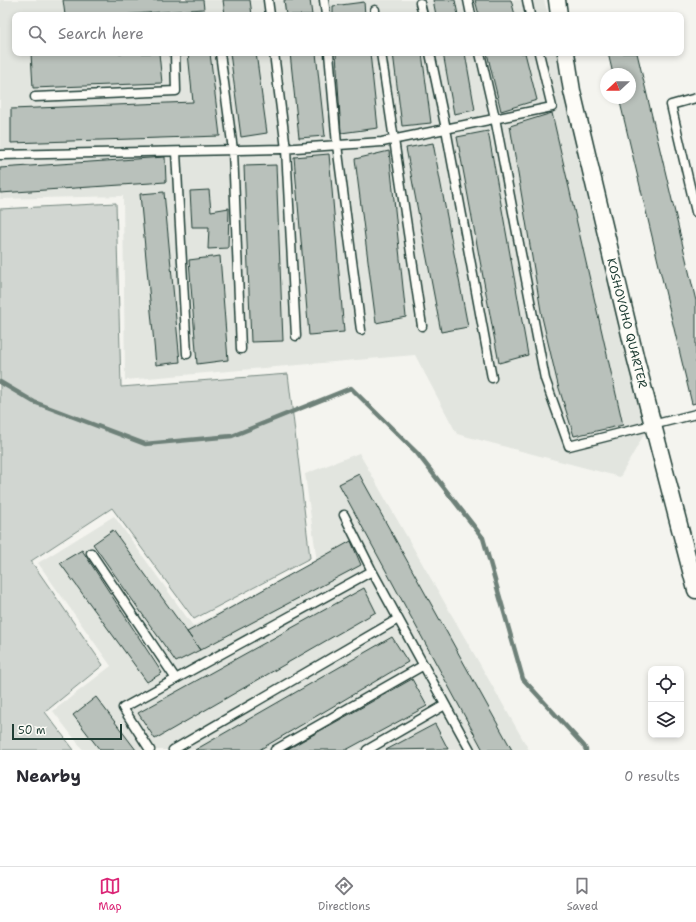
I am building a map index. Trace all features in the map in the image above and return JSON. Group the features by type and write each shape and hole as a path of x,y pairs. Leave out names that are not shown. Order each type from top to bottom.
{"street":[{"path":"557,0 559,12"},
{"name":"KOSHOVOHO QUARTER","path":"566,56 572,91 652,425 696,590"}],"lane":[{"path":"268,0 270,12"},
{"path":"324,0 326,12"},
{"path":"468,0 470,12"},
{"path":"527,0 529,12"},
{"path":"420,3 422,12"},
{"path":"35,97 176,91 175,56"},
{"path":"220,56 233,150 241,349"},
{"path":"274,56 286,149 296,336"},
{"path":"329,56 337,145 361,330"},
{"path":"381,56 422,326"},
{"path":"431,56 446,129 492,378"},
{"path":"481,56 495,118 545,379 569,446 696,414"},
{"path":"0,155 286,149 382,142 552,107 540,56"},
{"path":"696,98 671,105 696,212"},
{"path":"176,152 187,354"},
{"path":"344,515 372,571 470,750"},
{"path":"91,553 176,679"},
{"path":"150,750 123,708 372,571"},
{"path":"172,750 398,619"},
{"path":"275,750 424,665"},
{"path":"367,750 445,705"}],"shaded area":[{"path":"0,0 544,0 547,12 12,12 12,56 558,56 647,429 620,477 457,434 415,355 125,380 123,196 0,199"},
{"path":"116,203 121,387 288,374 310,558 194,619 112,508 31,561 103,665 45,712 74,750 0,750 0,209"},
{"path":"359,453 529,750 83,750 53,711 111,666 38,563 114,516 193,626 317,562 305,474"}],"building":[{"path":"63,0 203,0 204,9 162,12 65,12"},
{"path":"223,0 250,0 252,12 225,12"},
{"path":"284,0 310,0 312,12 286,12"},
{"path":"433,0 455,0 457,12 435,12"},
{"path":"475,0 511,0 514,12 478,12"},
{"path":"364,2 365,12 333,12 333,6"},
{"path":"31,56 159,56 162,83 33,88"},
{"path":"188,56 210,56 220,136 11,143 11,109 193,102"},
{"path":"230,56 256,56 267,133 241,137"},
{"path":"290,56 316,56 325,136 299,138"},
{"path":"336,56 370,56 378,128 341,133"},
{"path":"393,56 422,56 431,123 402,126"},
{"path":"444,56 466,56 475,110 454,114"},
{"path":"488,56 526,56 537,100 501,111"},
{"path":"609,56 638,56 696,301 696,403 692,404 620,104 636,104 636,68 612,68"},
{"path":"552,113 623,425 574,436 558,385 542,317 510,126"},
{"path":"488,131 528,355 499,363 457,137"},
{"path":"433,143 468,327 441,332 406,148"},
{"path":"389,151 406,317 376,323 355,159"},
{"path":"329,154 344,332 309,335 294,157"},
{"path":"165,157 166,182 0,193 0,168"},
{"path":"276,165 283,341 251,342 244,166"},
{"path":"209,190 211,211 229,208 228,248 208,249 209,227 192,227 190,191"},
{"path":"164,192 180,362 156,365 140,194"},
{"path":"220,256 228,360 197,364 189,260"},
{"path":"359,474 512,750 483,750 339,484"},
{"path":"113,530 200,650 176,662 93,544"},
{"path":"351,541 361,565 200,650 187,632"},
{"path":"82,550 162,673 147,682 60,563"},
{"path":"364,588 376,612 155,739 138,713"},
{"path":"392,637 408,662 259,750 195,750"},
{"path":"412,679 427,706 346,750 286,750"},
{"path":"96,697 136,750 100,750 73,715"},
{"path":"435,724 448,749 386,750"}],"waterway":[{"path":"0,382 34,402 145,444 232,436 351,388 417,453 483,538 523,679 586,750"}]}
